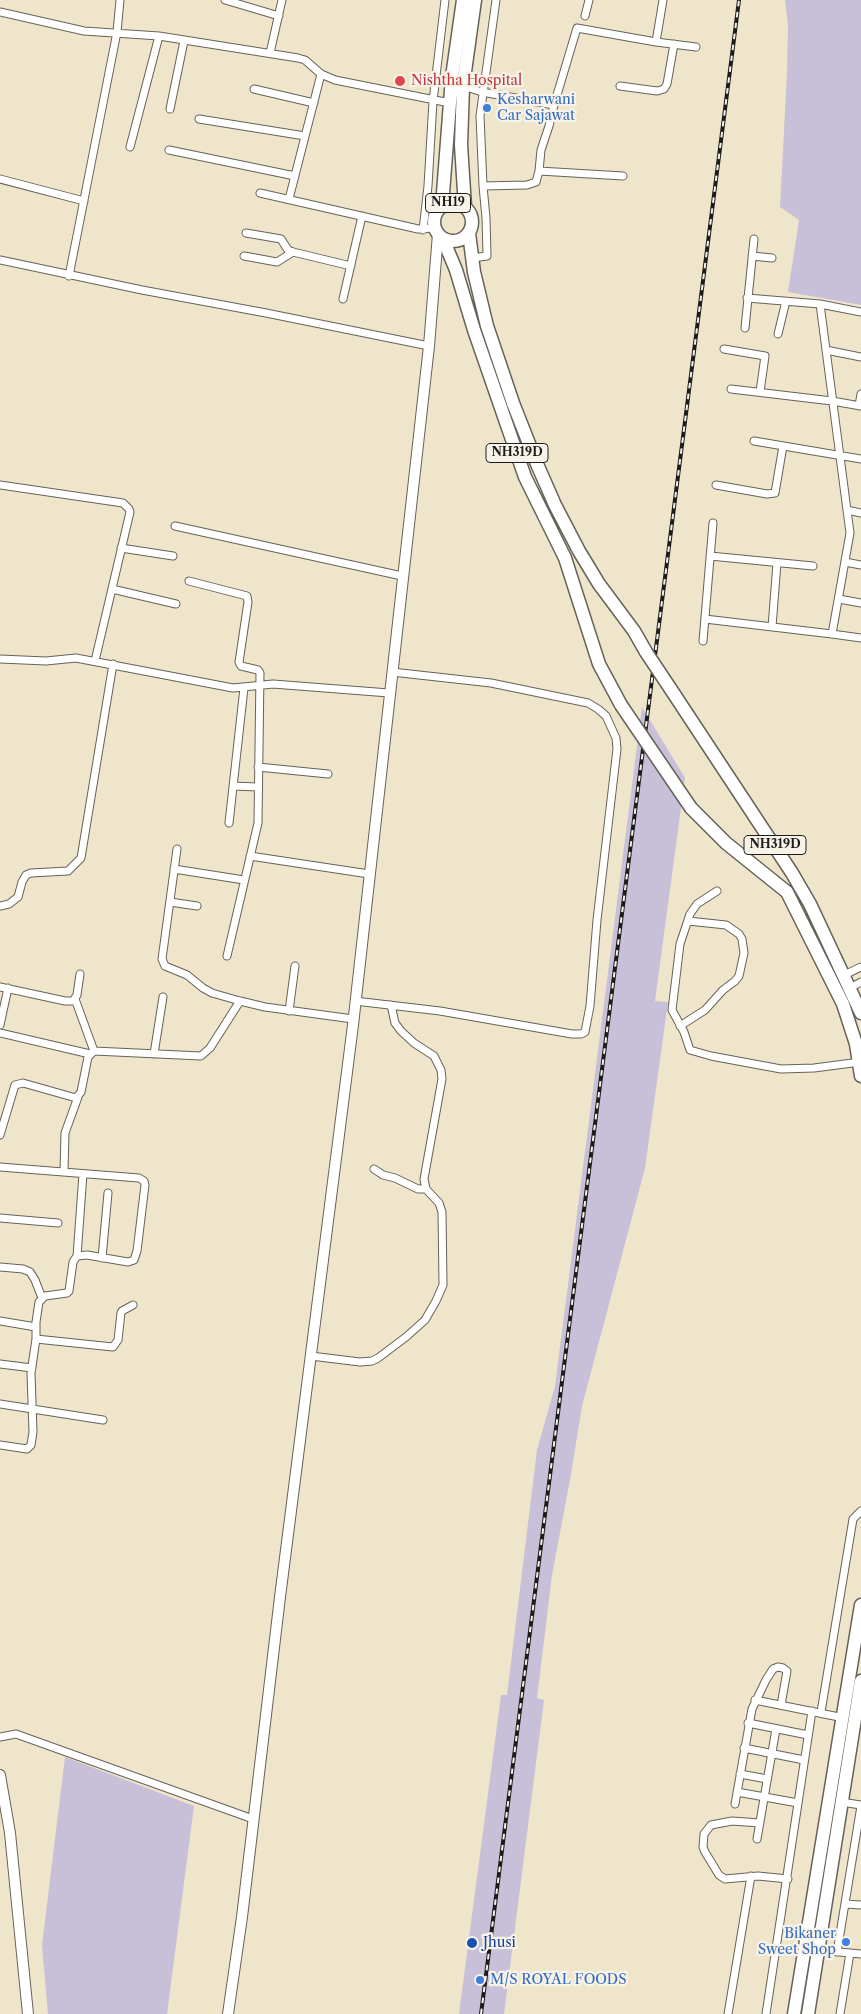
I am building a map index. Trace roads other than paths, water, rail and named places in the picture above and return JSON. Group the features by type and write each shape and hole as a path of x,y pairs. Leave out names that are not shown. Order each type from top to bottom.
{"highway":[{"path":"442,206 450,103 463,0"},
{"path":"465,207 461,145 463,86 476,0"},
{"name":"NH19","path":"452,202 465,207 472,219 469,233 457,241 434,233 435,214 442,206 452,202"},
{"name":"NH319D","path":"434,233 456,270 477,339 525,477 565,558 599,664 621,705 691,808 726,843 786,892 838,978 851,994 861,1013"},
{"name":"NH319D","path":"469,233 478,296 487,326 513,403 555,505 594,576 634,632 792,873 810,904 838,978"},
{"name":"NH319D","path":"851,994 861,1076"},
{"path":"861,1076 861,1088"},
{"path":"794,2014 840,1717 861,1605"},
{"path":"808,2014 861,1681"}],"street":[{"path":"69,276 117,32 120,0"},
{"path":"225,0 279,16"},
{"path":"270,53 282,0"},
{"path":"228,2014 242,1917 353,1019 429,346 434,233 428,186 433,101 445,0"},
{"path":"472,258 487,256 480,140 482,92 496,0"},
{"path":"585,16 589,0"},
{"path":"656,42 663,0"},
{"path":"0,12 84,30 159,36 305,60 321,74 335,80 450,103"},
{"path":"483,186 532,184 536,182 539,171 540,150 550,126 554,105 577,28 696,48"},
{"path":"130,147 159,36"},
{"path":"170,108 184,40"},
{"path":"620,86 657,91 664,89 667,84 674,44"},
{"path":"289,199 321,74"},
{"path":"463,86 482,92 554,105"},
{"path":"254,89 314,103"},
{"path":"199,119 305,136"},
{"path":"169,150 295,176"},
{"path":"539,171 623,176"},
{"path":"0,179 84,201"},
{"path":"260,193 434,233"},
{"path":"343,299 362,216"},
{"path":"246,233 282,240 288,250 293,252 351,266"},
{"path":"745,328 754,239"},
{"path":"244,256 277,262 293,252"},
{"path":"752,256 772,258"},
{"path":"0,260 69,276 429,346"},
{"path":"748,298 820,304 861,312"},
{"path":"778,334 786,301"},
{"path":"820,304 850,533 832,634"},
{"path":"724,350 765,356 760,392"},
{"path":"826,350 861,357"},
{"path":"731,389 860,406 861,394"},
{"path":"754,442 861,459"},
{"path":"716,485 767,494 775,493 783,446"},
{"path":"0,485 123,503 129,508 130,512 96,661"},
{"path":"847,510 861,513"},
{"path":"703,641 713,523"},
{"path":"175,526 402,576"},
{"path":"121,548 173,556"},
{"path":"710,556 813,566"},
{"path":"772,627 777,562"},
{"path":"845,562 861,565"},
{"path":"188,581 247,596 248,602 239,662 243,668 259,670 258,823 227,956"},
{"path":"112,589 176,604"},
{"path":"839,599 861,604"},
{"path":"705,620 861,638"},
{"path":"0,659 46,661 70,658 96,661 233,688 273,684 389,693"},
{"path":"0,906 9,904 18,898 26,875 31,873 68,871 80,858 113,664"},
{"path":"355,1001 440,1011 572,1034 585,1032 590,1006 597,920 617,749 616,738 606,716 588,703 491,683 392,672"},
{"path":"230,823 244,688"},
{"path":"258,766 328,774"},
{"path":"233,786 258,787"},
{"path":"178,849 162,962 165,966 187,975 212,993 240,1002 265,1008 353,1019"},
{"path":"250,856 369,874"},
{"path":"174,869 244,880"},
{"path":"717,891 697,904 688,921 680,944 671,1005 673,1016 680,1026 688,1047 693,1052 781,1070 860,1062"},
{"path":"170,902 197,906"},
{"path":"680,1026 705,1010 723,990 735,981 739,976 744,952 742,939 734,930 726,925 688,921"},
{"path":"289,1011 295,966"},
{"path":"838,978 861,968"},
{"path":"64,1172 64,1139 92,1053 76,999 80,974"},
{"path":"0,1025 4,988 65,1001 76,999"},
{"path":"154,1054 163,997"},
{"path":"0,1033 92,1053 197,1056 205,1054 240,1002"},
{"path":"310,1356 360,1362 372,1361 406,1337 425,1320 443,1285 442,1212 439,1203 426,1189 424,1179 442,1079 441,1070 434,1056 400,1031 395,1022 391,1005"},
{"path":"0,1135 13,1088 19,1083 73,1098 78,1097"},
{"path":"0,1167 139,1178 144,1181 137,1251 134,1260 128,1262 86,1255 77,1256"},
{"path":"374,1169 379,1173 418,1189 426,1189"},
{"path":"42,1298 50,1294 67,1293 69,1291 73,1262 77,1256 83,1174"},
{"path":"102,1258 108,1193"},
{"path":"0,1218 58,1223"},
{"path":"0,1268 22,1269 30,1272 42,1298 36,1315 36,1339 32,1368 33,1432 30,1448 0,1445"},
{"path":"36,1339 113,1347 118,1340 122,1310 133,1305"},
{"path":"0,1321 36,1327"},
{"path":"0,1364 32,1368"},
{"path":"0,1404 103,1420"},
{"path":"822,1713 854,1519 861,1511"},
{"path":"735,1804 748,1723 755,1700 773,1669 778,1666 783,1668 787,1674 781,1705"},
{"path":"755,1700 840,1717"},
{"path":"766,2014 788,1879 812,1710"},
{"path":"748,1723 808,1735"},
{"path":"757,1839 770,1754 776,1728"},
{"path":"0,1737 16,1734 253,1819"},
{"path":"744,1748 804,1760"},
{"path":"740,1774 767,1779"},
{"path":"0,1775 28,2014"},
{"path":"737,1792 798,1803"},
{"path":"837,1952 861,1805 841,1802"},
{"path":"760,1823 732,1821 715,1823 707,1828 702,1841 705,1852 722,1878 734,1879 751,1876 788,1879"},
{"path":"728,2014 751,1876"},
{"path":"845,1904 861,1905"},
{"path":"818,1950 861,1954"},
{"path":"840,2014 850,1953"}],"railway":[{"path":"481,2014 739,0"}],"place":[{"name":"Nishtha Hospital","path":"400,81"},
{"name":"Kesharwani Car Sajawat","path":"487,108"},
{"name":"Bikaner Sweet Shop","path":"846,1942"},
{"name":"Jhusi","path":"472,1943"},
{"name":"M/S ROYAL FOODS","path":"480,1980"}]}
